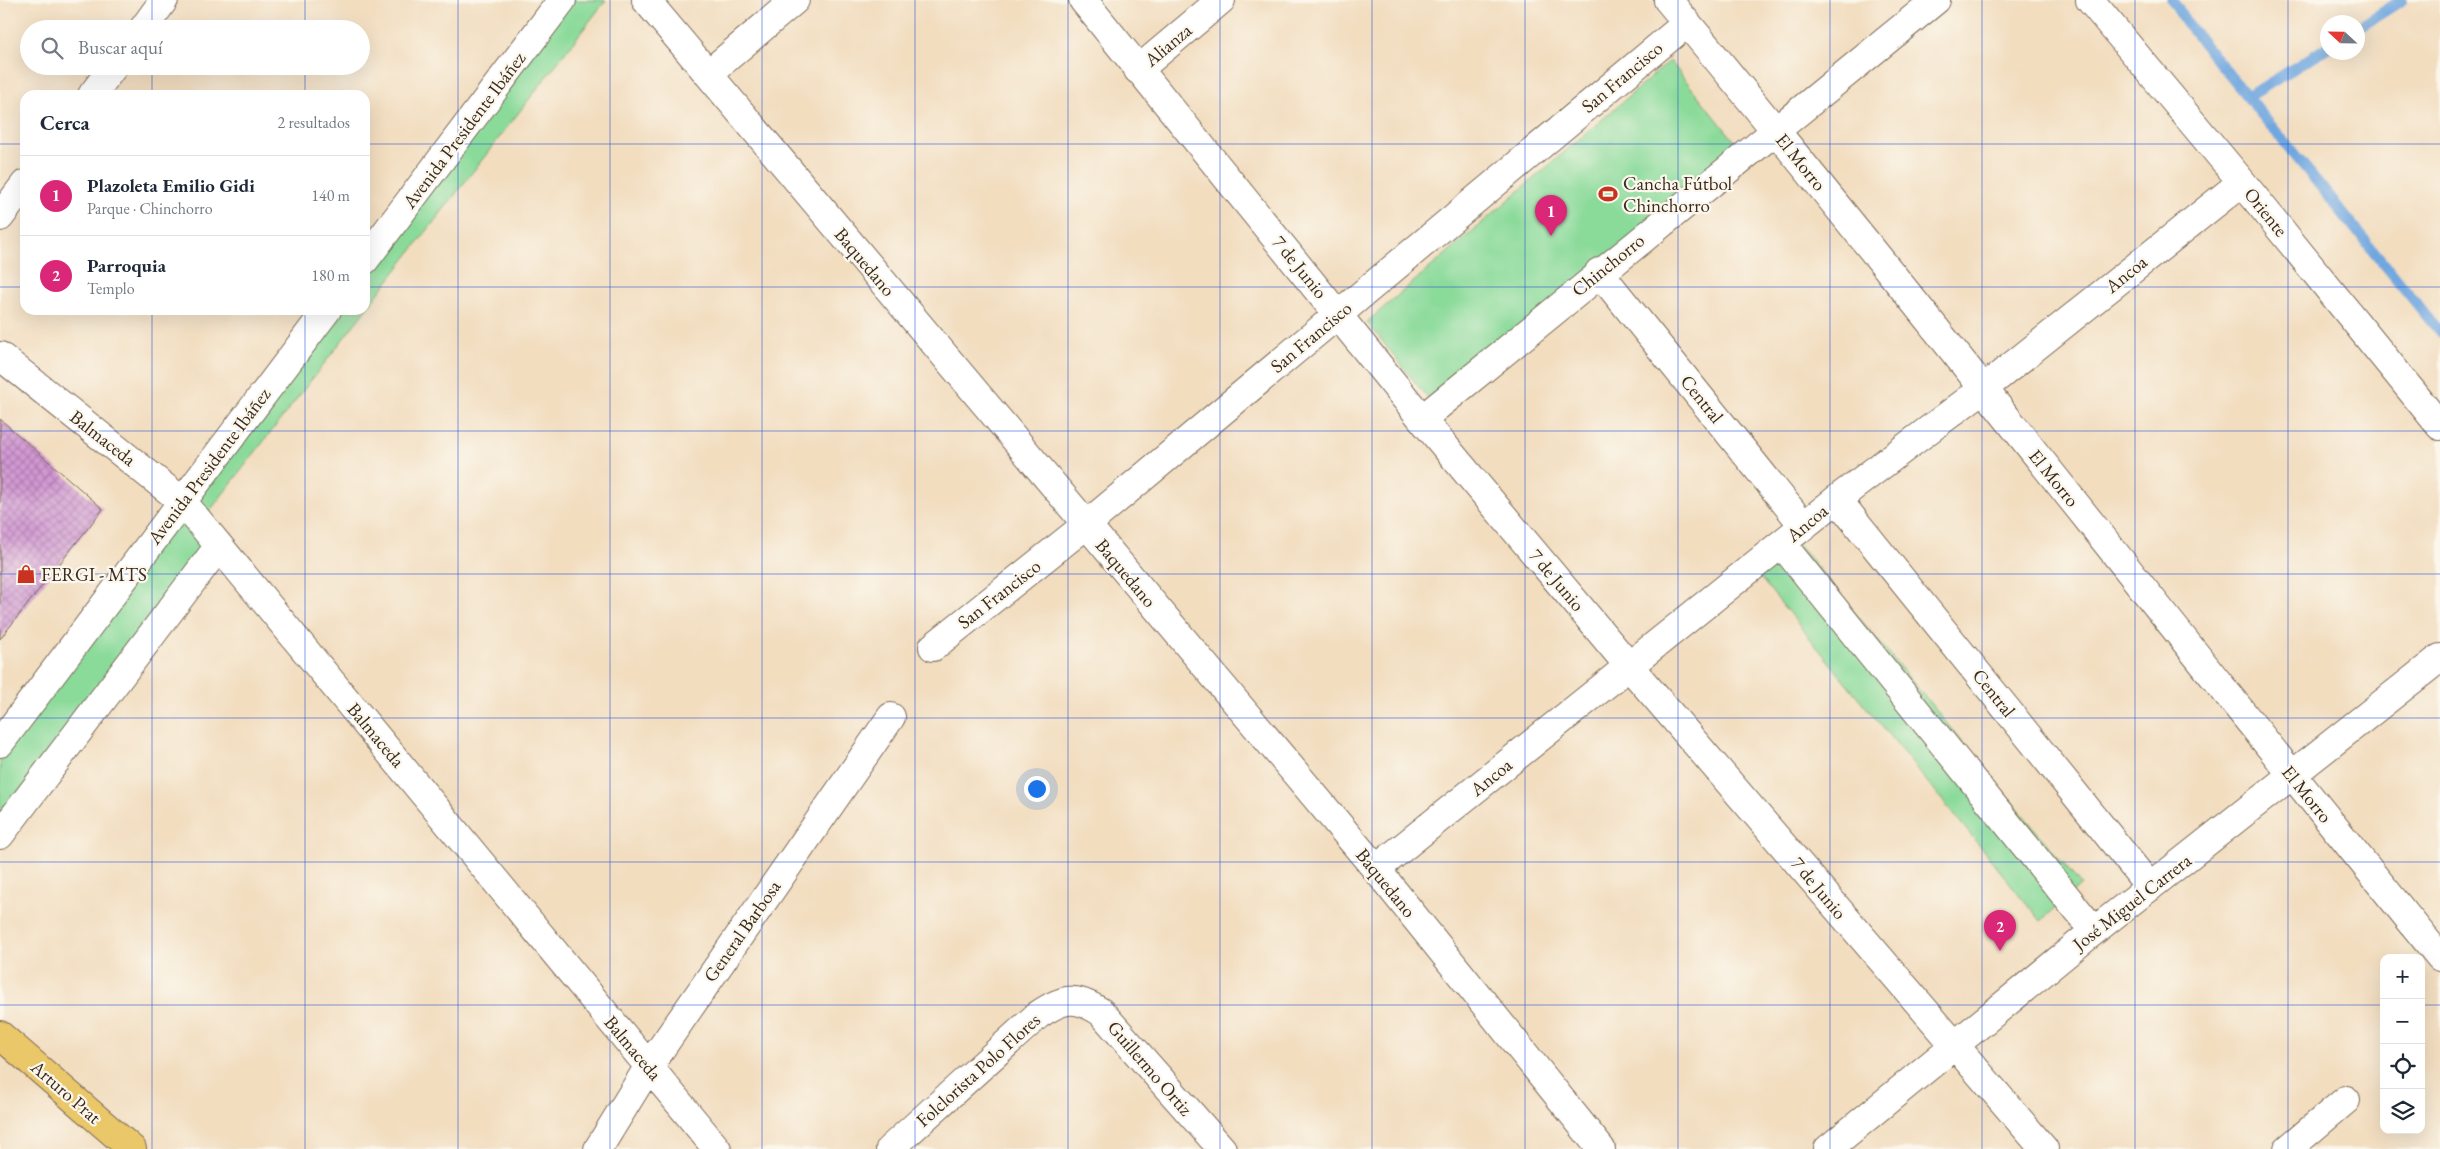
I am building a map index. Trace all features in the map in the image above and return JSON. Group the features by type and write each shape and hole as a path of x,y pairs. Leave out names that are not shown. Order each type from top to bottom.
{"main road":[{"name":"Arturo Prat","path":"0,1034 132,1149"}],"street":[{"path":"150,20 164,0"},
{"name":"Avenida Presidente Ibáñez","path":"370,253 562,0"},
{"name":"Baquedano","path":"646,0 1376,869 1601,1149"},
{"path":"708,74 796,0"},
{"name":"7 de Junio","path":"1083,0 1422,419 1629,666 2044,1149"},
{"name":"Alianza","path":"1138,70 1221,0"},
{"name":"El Morro","path":"1668,0 1775,130 2292,776 2440,957"},
{"name":"Chinchorro","path":"1422,419 1936,0"},
{"name":"Oriente","path":"2090,0 2242,182 2440,426"},
{"name":"San Francisco","path":"933,647 1086,525 1687,23"},
{"path":"96,90 107,75"},
{"name":"Ancoa","path":"1376,869 1837,498 1983,388 2242,182"},
{"path":"0,217 20,191"},
{"name":"Central","path":"1600,272 1804,526"},
{"name":"Avenida Presidente Ibáñez","path":"0,743 323,315"},
{"name":"Balmaceda","path":"0,356 182,501 717,1149"},
{"name":"Central","path":"1837,498 2150,887"},
{"path":"1782,544 2094,931"},
{"path":"0,835 219,546"},
{"name":"José Miguel Carrera","path":"1828,1149 2094,931 2440,658"},
{"name":"General Barbosa","path":"598,1149 649,1066 892,716"},
{"name":"Folclorista Polo Flores","path":"897,1147 1038,1015 1054,1004 1070,1000"},
{"name":"Guillermo Ortiz","path":"1070,1000 1087,1003 1101,1012 1222,1149"},
{"path":"2288,1149 2346,1100"}],"green space":[{"path":"570,0 606,0 370,304 370,262"},
{"path":"1670,61 1741,149 1430,401 1367,322"},
{"path":"330,315 362,315 205,517 220,536 0,829 0,749"},
{"path":"1797,543 2081,885 2041,921 1758,575"}],"building":[{"name":"FERGI - MTS","path":"0,419 103,509 0,639"}],"waterway":[{"path":"2172,0 2186,22 2440,332"},
{"path":"2365,24 2402,0"},
{"path":"2248,97 2320,52"}],"place":[{"name":"Cancha Fútbol Chinchorro","path":"1608,194"},
{"name":"Plazoleta Emilio Gidi","path":"1551,236"},
{"name":"FERGI - MTS","path":"26,574"},
{"name":"Parroquia","path":"2000,951"}]}
